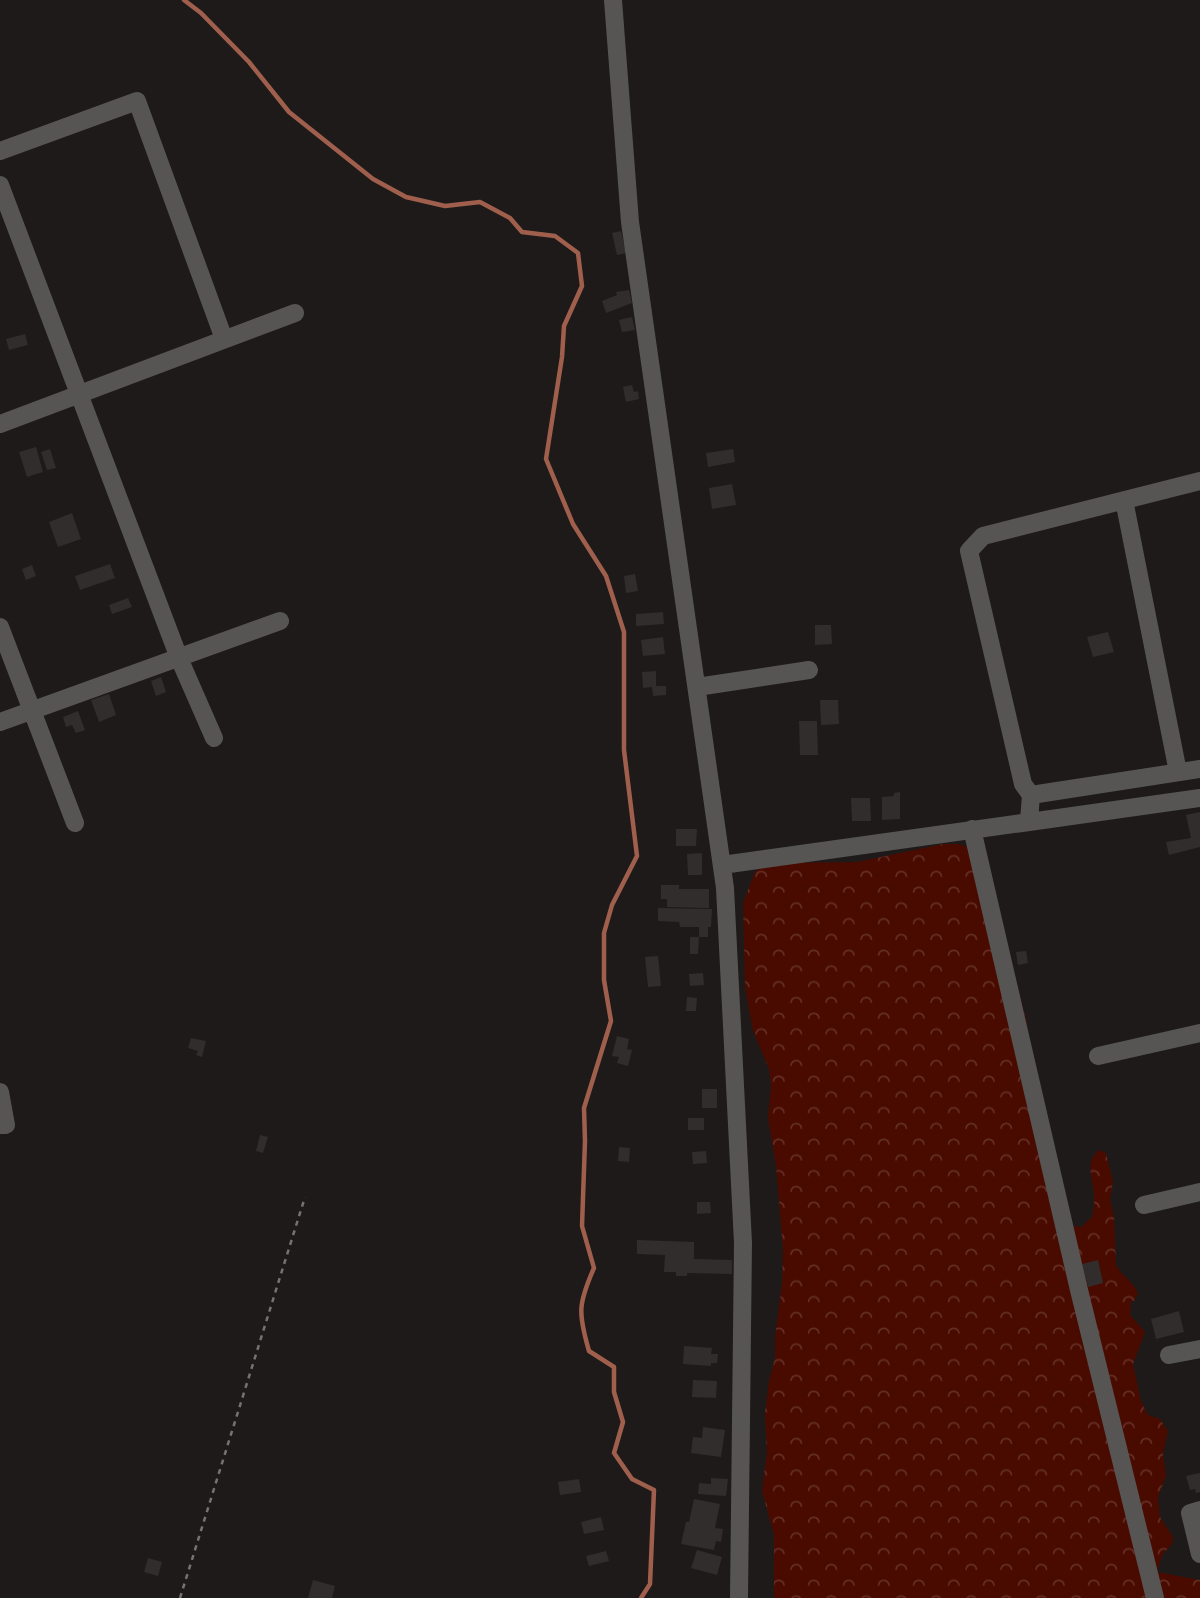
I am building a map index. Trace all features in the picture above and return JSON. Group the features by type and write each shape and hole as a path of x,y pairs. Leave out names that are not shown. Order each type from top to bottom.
{"street":[{"path":"613,0 630,222 725,888 743,1243 739,1598"},
{"path":"0,151 137,101 224,339"},
{"path":"0,185 179,658 215,738"},
{"path":"0,424 295,313"},
{"path":"1029,821 1031,795 1023,784 969,551 983,536 1200,481"},
{"path":"1124,500 1178,772"},
{"path":"0,722 32,713 280,621"},
{"path":"0,627 75,823"},
{"path":"697,687 809,670"},
{"path":"1031,795 1200,769"},
{"path":"722,864 1200,798"},
{"path":"972,829 1079,1290 1155,1598"},
{"path":"1098,1056 1200,1033"},
{"path":"0,1092 5,1125 0,1125"},
{"path":"1144,1205 1200,1192"},
{"path":"1169,1355 1200,1349"},
{"path":"1200,1510 1190,1513 1200,1554"}],"path":[{"path":"180,1598 305,1197"}],"green space":[{"path":"943,844 972,848 1011,964 1026,1019 1032,1065 1044,1099 1068,1222 1074,1226 1081,1227 1092,1217 1092,1158 1099,1150 1106,1153 1113,1182 1110,1200 1114,1216 1116,1265 1138,1294 1134,1301 1131,1301 1130,1315 1145,1332 1133,1364 1141,1401 1148,1415 1160,1419 1168,1431 1163,1454 1166,1476 1158,1497 1160,1517 1173,1537 1172,1544 1162,1555 1157,1572 1200,1580 1200,1598 774,1598 774,1535 762,1491 767,1452 765,1413 775,1358 783,1250 776,1166 768,1118 771,1085 769,1069 753,1031 745,988 743,903 755,872 760,867 774,863 857,862"}],"building":[{"path":"621,231 626,253 617,255 612,233"},
{"path":"629,290 632,303 606,313 602,301 617,295 616,292"},
{"path":"632,317 635,330 622,332 619,320"},
{"path":"25,334 28,345 9,350 6,339"},
{"path":"632,385 634,392 638,391 639,399 626,402 623,387"},
{"path":"36,447 43,472 27,477 19,452"},
{"path":"50,449 56,468 47,470 41,452"},
{"path":"733,449 735,462 708,467 706,453"},
{"path":"732,484 736,505 712,509 709,488"},
{"path":"72,513 81,539 58,547 49,522"},
{"path":"110,564 115,578 80,590 75,576"},
{"path":"32,565 36,576 26,580 22,569"},
{"path":"635,574 638,591 626,593 624,576"},
{"path":"128,598 132,607 112,614 109,605"},
{"path":"663,612 664,624 636,626 636,614"},
{"path":"815,625 831,625 832,644 815,645"},
{"path":"1108,632 1114,652 1093,657 1087,637"},
{"path":"663,637 665,654 643,656 641,640"},
{"path":"656,671 656,686 666,686 666,695 653,696 652,687 643,688 642,672"},
{"path":"161,677 166,692 156,696 151,681"},
{"path":"109,694 116,715 99,722 91,700"},
{"path":"820,700 838,700 839,724 821,725"},
{"path":"78,711 85,730 76,733 72,725 66,727 63,717"},
{"path":"799,721 817,721 818,755 800,755"},
{"path":"900,792 900,819 882,820 882,797 894,796 894,793"},
{"path":"851,798 870,798 871,821 852,821"},
{"path":"1200,812 1200,847 1169,855 1166,842 1191,838 1186,815"},
{"path":"676,829 697,829 696,846 676,846"},
{"path":"702,853 702,875 688,875 687,854"},
{"path":"661,885 679,885 679,889 709,889 709,908 667,907 667,899 661,899"},
{"path":"658,908 712,909 708,937 699,937 699,927 680,927 679,922 658,921"},
{"path":"690,937 699,937 698,954 690,954"},
{"path":"1026,951 1028,963 1018,965 1016,952"},
{"path":"658,956 661,986 648,987 645,957"},
{"path":"703,973 704,985 690,986 689,974"},
{"path":"687,997 697,998 696,1011 686,1011"},
{"path":"617,1036 629,1039 627,1049 632,1050 628,1066 617,1063 619,1057 612,1056"},
{"path":"191,1038 206,1041 202,1057 196,1055 198,1051 188,1048"},
{"path":"702,1089 717,1089 717,1108 702,1108"},
{"path":"688,1118 704,1118 704,1130 688,1130"},
{"path":"260,1135 268,1137 263,1153 256,1151"},
{"path":"619,1147 630,1148 629,1162 618,1161"},
{"path":"706,1151 707,1163 693,1164 692,1152"},
{"path":"697,1202 710,1202 711,1213 697,1214"},
{"path":"637,1240 694,1242 694,1259 732,1260 732,1274 687,1273 687,1276 676,1276 676,1272 664,1272 665,1255 637,1254"},
{"path":"1098,1260 1103,1283 1088,1287 1082,1264"},
{"path":"1179,1311 1184,1332 1156,1339 1151,1319"},
{"path":"684,1346 712,1348 711,1354 718,1354 717,1363 711,1363 711,1366 683,1364"},
{"path":"693,1380 717,1381 716,1398 692,1397"},
{"path":"703,1427 725,1430 721,1457 691,1453 693,1437 702,1438"},
{"path":"1200,1473 1200,1492 1196,1493 1195,1489 1190,1490 1186,1476"},
{"path":"711,1478 728,1479 726,1496 698,1494 699,1483 711,1484"},
{"path":"579,1479 581,1492 560,1495 558,1482"},
{"path":"694,1499 720,1504 715,1528 723,1529 721,1542 716,1541 714,1550 681,1544"},
{"path":"601,1517 604,1530 584,1534 581,1522"},
{"path":"697,1550 722,1557 717,1575 691,1568"},
{"path":"606,1551 609,1561 589,1566 586,1556"},
{"path":"148,1558 162,1562 158,1576 144,1572"},
{"path":"313,1580 335,1586 332,1598 308,1598"}],"waterway":[{"path":"184,0 201,13 249,62 289,112 373,179 406,197 445,206 480,202 510,218 522,232 555,236 578,253 582,286 564,326 562,357 546,459 573,524 606,576 624,632 624,750 637,856 612,905 604,933 604,980 611,1021 584,1108 582,1226 594,1268 581,1309 589,1351 614,1367 614,1392 623,1422 614,1453 632,1479 654,1490 650,1584 641,1598"}]}
